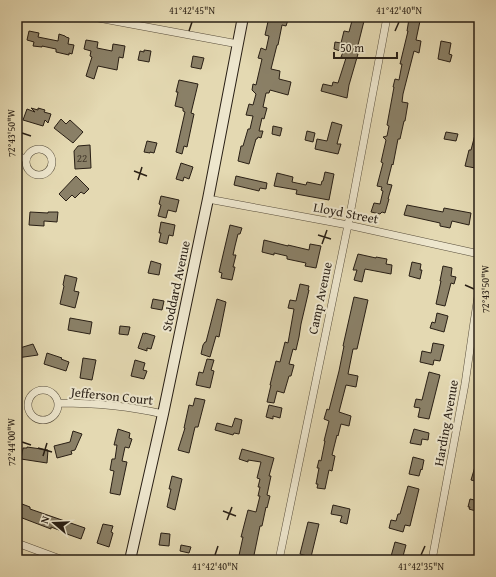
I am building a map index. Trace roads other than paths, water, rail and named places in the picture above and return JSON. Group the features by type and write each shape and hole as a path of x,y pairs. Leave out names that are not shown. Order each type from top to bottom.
{"street":[{"path":"94,17 109,18 238,44"},
{"name":"Stoddard Avenue","path":"130,560 163,414 208,199 243,17"},
{"name":"Camp Avenue","path":"279,560 348,225 388,17"},
{"path":"17,156 26,158"},
{"name":"Lloyd Street","path":"208,199 348,225 479,254"},
{"name":"Harding Avenue","path":"432,560 466,384 479,290"},
{"name":"Jefferson Court","path":"42,390 47,390 55,395 59,404 56,413 48,420 38,419 33,416 28,407 28,402 33,393 42,390"},
{"name":"Jefferson Court","path":"59,404 91,404 125,407 163,414"},
{"path":"17,543 63,560"}]}
